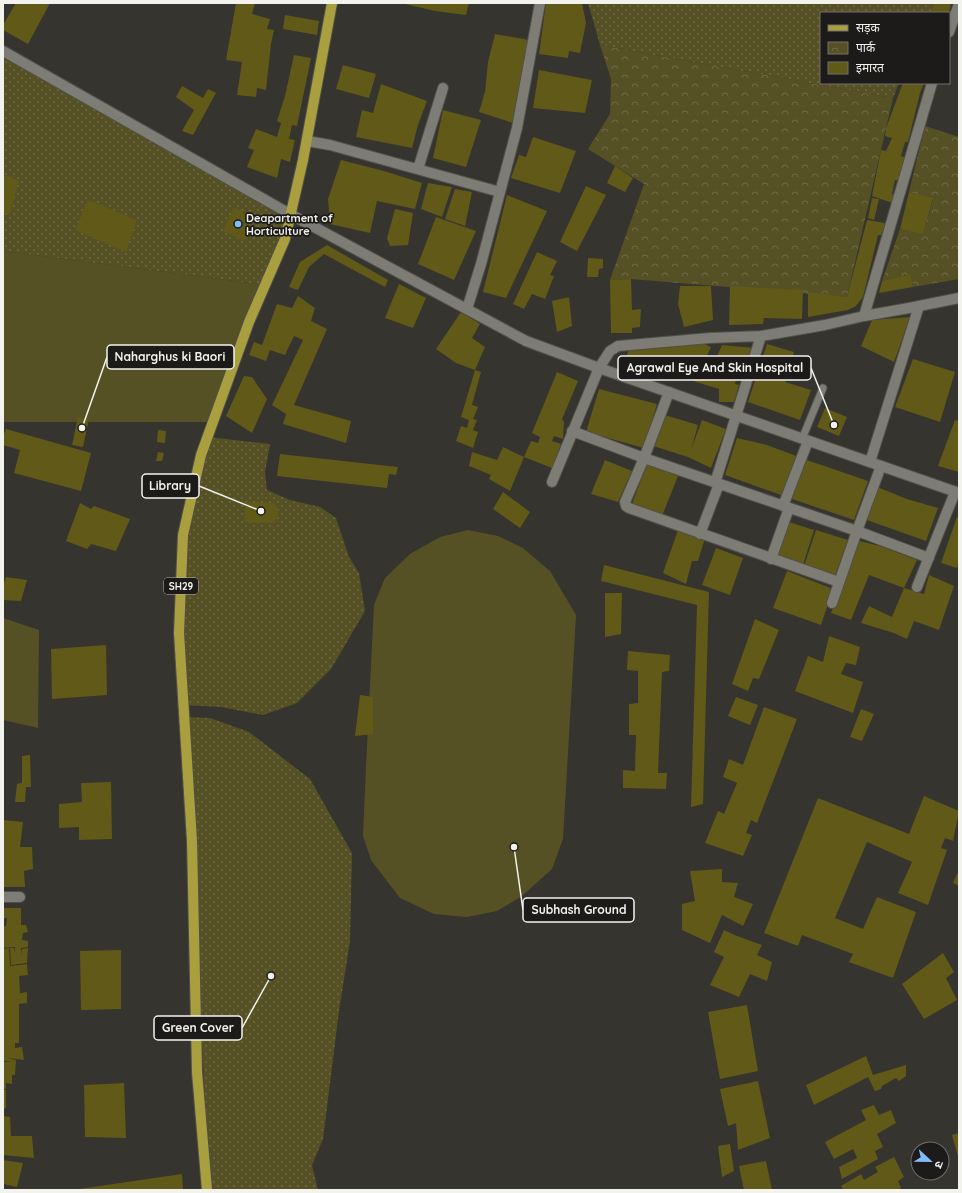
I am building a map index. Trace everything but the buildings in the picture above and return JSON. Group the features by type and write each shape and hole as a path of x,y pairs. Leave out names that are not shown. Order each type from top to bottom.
{"main road":[{"name":"SH29","path":"207,1190 197,1072 192,841 179,633 183,535 201,455 250,322 284,239 307,141 332,3"}],"street":[{"path":"467,309 481,264 517,128 540,3"},
{"path":"950,29 959,6"},
{"path":"3,51 290,214 526,341 957,493 917,587"},
{"path":"864,316 932,84"},
{"path":"418,169 443,88"},
{"path":"307,141 330,145 500,192"},
{"path":"552,482 599,368 610,351 618,346 710,338 761,336 825,325 959,298"},
{"path":"870,462 919,306"},
{"path":"700,534 717,484 736,415 761,336"},
{"path":"669,392 644,458 625,502 626,506 700,534 839,582"},
{"path":"572,431 717,484 857,531 929,558"},
{"path":"771,559 805,440"},
{"path":"832,603 880,466"},
{"path":"3,897 20,897"}],"lane":[{"path":"805,440 823,388"}],"green space":[{"path":"588,3 934,3 930,12 820,12 820,84 899,84 893,98 600,45"},
{"path":"600,45 893,98 847,297 631,279 610,280 644,184 588,149 610,114 611,79"},
{"path":"3,52 290,214 265,285 3,251"},
{"path":"925,126 959,137 959,279 913,287 911,274 882,281 900,229 923,235 933,199 909,192"},
{"path":"3,251 265,285 213,422 3,422"},
{"path":"208,437 270,444 265,472 267,490 290,500 320,507 336,518 349,557 359,573 365,611 331,669 297,703 263,715 221,707 184,705 183,535"},
{"path":"468,530 498,536 523,548 550,571 576,615 563,839 552,869 522,896 497,911 467,917 434,914 400,898 371,860 363,836 374,605 385,578 410,554 440,537"},
{"path":"3,618 39,630 38,728 3,720"},
{"path":"184,717 210,718 249,732 310,779 352,853 350,941 339,1011 323,1139 312,1165 318,1190 210,1190"}],"place":[{"name":"Deapartment of Horticulture","path":"238,224"},
{"name":"Agrawal Eye And Skin Hospital","path":"834,425"},
{"name":"Naharghus ki Baori","path":"82,428"},
{"name":"Library","path":"261,511"},
{"name":"Subhash Ground","path":"514,847"},
{"name":"Green Cover","path":"271,976"}]}
